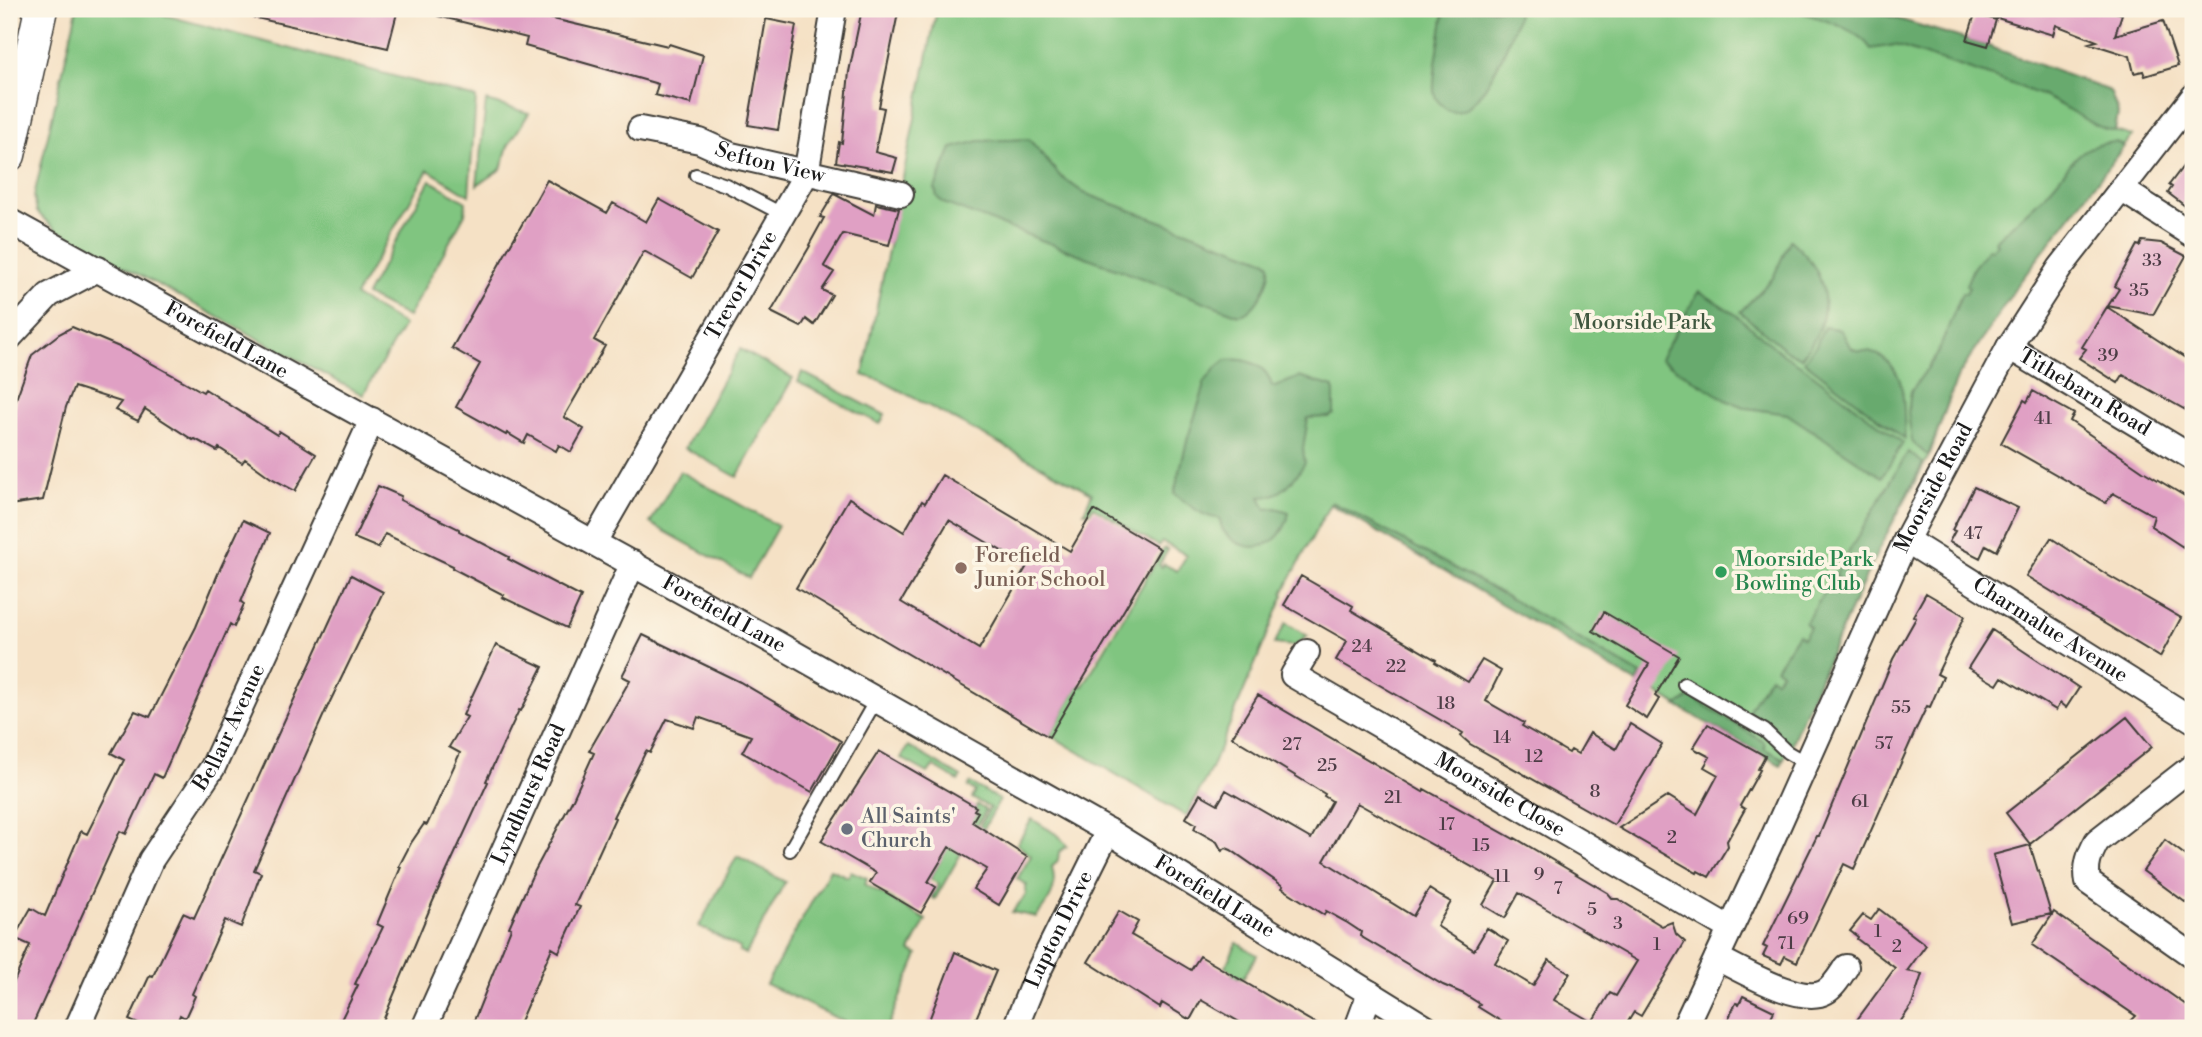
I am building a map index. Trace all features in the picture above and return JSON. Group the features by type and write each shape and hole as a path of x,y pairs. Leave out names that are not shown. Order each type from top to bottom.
{"street":[{"path":"11,135 41,9"},
{"name":"Trevor Drive","path":"594,542 806,174 834,9"},
{"name":"Moorside Road","path":"1684,1028 1906,540 2009,347 2060,268 2193,97"},
{"name":"Sefton View","path":"640,129 700,141 731,155 806,174 901,194"},
{"path":"2120,190 2193,235"},
{"name":"Forefield Lane","path":"9,221 633,563 1108,831 1426,1028"},
{"path":"9,338 49,295 98,270"},
{"name":"Tithebarn Road","path":"2009,347 2193,458"},
{"name":"Bellair Avenue","path":"78,1028 151,860 213,767 372,420"},
{"name":"Charmalue Avenue","path":"1906,540 2193,720"},
{"name":"Lyndhurst Road","path":"424,1028 633,563"},
{"name":"Moorside Close","path":"1307,652 1293,675 1729,928"},
{"path":"2193,765 2097,841 2086,868 2088,882 2193,956"},
{"name":"Lupton Drive","path":"1015,1028 1037,974 1108,831"},
{"path":"1717,958 1783,989 1810,995 1824,994 1846,967"},
{"path":"1357,1028 1370,993"}],"lane":[{"path":"696,174 726,185 782,215"},
{"path":"1684,684 1765,731 1787,752 1806,763"},
{"path":"790,850 876,699"}],"green space":[{"path":"77,9 142,9 476,98 469,195 428,170 355,296 404,325 363,395 56,230 37,212 34,196"},
{"name":"Moorside Park","path":"937,9 1865,9 1988,46 2110,91 2118,113 2115,131 2132,136 2016,287 1957,378 1930,454 1876,554 1781,765 1330,504 1283,593 1211,769 1186,816 1050,735 1079,685 1083,686 1164,548 1168,550 1159,565 1162,567 1164,564 1177,571 1187,555 1162,542 1159,546 1093,507 1090,512 1084,512 1092,493 882,381 863,375"},
{"path":"1444,9 1519,9 1511,36 1494,72 1473,102 1461,110 1448,110 1435,96 1435,68"},
{"path":"1791,9 1865,9 1988,46 2110,91 2118,113 2115,131 2089,122 2043,96 1988,76 1895,45 1871,49 1856,34"},
{"path":"486,101 529,113 508,146 501,169 477,185"},
{"path":"1029,139 1060,176 1084,193 1265,260 1270,264 1270,271 1262,295 1251,308 1239,315 943,203 937,197 935,188 952,148 979,141"},
{"path":"2115,142 2124,146 2016,287 1957,378 1928,456 1912,442 1908,413 1911,391 1937,355 1962,293 1966,293 1969,287 1966,285 1973,268 1989,248 1991,250 1997,244 1995,241 2038,202 2083,151"},
{"path":"430,180 466,202 465,214 408,317 366,295"},
{"path":"1790,240 1814,267 1824,296 1820,327 1801,358 1787,351 1740,312 1773,278"},
{"path":"1699,291 1735,314 1784,355 1903,443 1882,477 1787,414 1747,408 1728,401 1660,359"},
{"path":"1824,327 1839,329 1854,349 1872,352 1893,367 1899,378 1904,401 1905,439 1804,361 1816,345"},
{"path":"740,349 793,378 737,477 685,448"},
{"path":"1226,360 1255,364 1266,372 1275,387 1299,377 1334,387 1334,414 1329,417 1308,418 1303,449 1305,463 1301,470 1281,491 1260,497 1266,509 1276,508 1289,512 1286,524 1273,541 1254,547 1234,541 1223,531 1219,518 1201,513 1174,494 1204,383"},
{"path":"802,372 885,415 880,424 798,382"},
{"path":"1908,452 1923,463 1854,602 1791,745 1776,735 1774,725 1750,713 1749,709 1770,676 1776,680 1781,672 1776,668 1798,634 1803,638 1810,627 1805,623 1830,583 1833,585 1838,578 1835,575"},
{"path":"680,471 778,526 749,578 650,523"},
{"path":"1332,502 1499,592 1641,675 1637,683 1330,504"},
{"path":"1286,623 1308,636 1294,646 1274,644"},
{"path":"1691,697 1764,742 1765,749 1784,759 1781,765 1677,706"},
{"path":"908,746 961,777 958,781 933,766 928,773 901,758"},
{"path":"970,783 1000,800 983,830 979,828 990,808 972,798 975,791 968,787"},
{"path":"977,805 986,810 935,899 932,897 939,884 930,879 955,835 978,812 974,810"},
{"path":"1032,819 1059,836 1067,846 1059,852 1058,860 1052,867 1052,894 1036,917 1012,912 1026,895 1027,885 1017,879 1031,856 1017,844"},
{"path":"737,856 785,882 746,954 699,926"},
{"path":"830,869 848,877 851,871 867,878 865,884 926,920 910,951 918,955 887,1028 857,1028 766,984"},
{"path":"1237,943 1257,955 1243,978 1238,976 1220,1008 1234,973 1225,967"}],"building":[{"path":"253,9 398,9 388,48 252,17"},
{"path":"439,9 535,9 532,14 668,46 669,44 703,55 691,104 655,95 658,84 525,46 527,38 438,16"},
{"path":"862,9 892,9 891,12 898,13 879,107 884,108 875,152 897,158 893,172 836,162 839,142 842,143 849,72"},
{"path":"1985,9 2105,9 2122,14 2115,35 2163,21 2178,66 2145,76 2143,71 2134,73 2130,56 2089,43 2097,41 2056,25 2053,35 1984,14"},
{"path":"1975,14 1996,20 1988,46 1967,40"},
{"path":"766,19 796,25 778,130 748,125"},
{"path":"2193,153 2193,212 2168,193 2172,187 2169,185"},
{"path":"547,180 607,213 613,203 646,222 659,199 718,232 692,278 644,251 594,340 605,346 564,417 584,429 571,452 559,445 556,451 528,435 524,443 456,407 480,364 452,348"},
{"path":"834,194 874,215 876,204 899,209 889,245 843,234 824,266 834,272 822,290 832,295 814,325 806,319 801,327 771,312 810,246 824,218 820,217"},
{"path":"2142,241 2161,243 2186,256 2153,315 2108,306 2119,289 2115,286 2137,245 2140,246"},
{"path":"2107,307 2193,363 2193,414 2123,375 2118,383 2079,358 2086,349 2082,347"},
{"path":"72,327 131,352 203,392 205,389 277,435 279,431 316,454 295,491 245,459 242,463 219,448 217,451 193,440 145,409 138,421 115,410 121,402 74,387 66,407 43,500 9,505 9,429 15,402 32,355"},
{"path":"2033,391 2074,414 2070,421 2143,471 2193,501 2193,526 2183,547 2151,526 2154,516 2113,493 2106,503 2001,443 2024,400 2027,402"},
{"path":"942,475 1070,551 1094,510 1160,549 1049,737 796,588 849,498 904,532 922,501 925,503","holes":["949,520 1027,566 979,649 901,602"]},
{"path":"378,486 401,496 400,500 459,529 509,557 508,559 581,597 567,628 502,597 504,595 452,568 453,566 385,534 378,548 354,538"},
{"path":"1974,487 2018,508 1997,551 1986,545 1980,558 1949,542 1955,531 1952,530"},
{"path":"243,520 270,533 241,602 244,604 234,627 230,624 162,778 154,774 126,834 120,831 31,1028 9,1028 9,993 30,945 14,938 31,908 45,916 81,831 87,834 124,760 111,753 135,711 150,717 196,627"},
{"path":"2051,538 2181,618 2160,657 2026,576"},
{"path":"351,575 383,592 325,712 254,870 261,873 241,927 225,920 192,994 195,996 185,1018 180,1015 175,1028 147,1028 129,1020 183,913 194,918"},
{"path":"1301,576 1353,606 1351,610 1468,682 1482,660 1501,671 1486,701 1569,753 1571,750 1578,754 1590,733 1616,749 1630,724 1662,744 1614,825 1470,744 1461,736 1463,733 1336,660 1347,641 1284,605"},
{"path":"1926,593 1965,616 1937,674 1943,677 1930,707 1927,706 1917,727 1854,869 1844,864 1797,962 1785,956 1781,964 1763,956 1767,948 1763,946 1819,836 1893,659 1916,618 1913,616"},
{"path":"1604,612 1679,656 1655,696 1659,699 1647,719 1625,705 1649,664 1593,631"},
{"path":"1992,630 2079,688 2066,708 2060,703 2056,710 2002,677 1997,685 1968,668"},
{"path":"643,635 740,682 841,741 812,792 742,752 751,736 698,717 694,728 667,719 650,753 646,751 613,817 615,818 575,905 580,907 559,952 552,948 517,1028 471,1028 511,928 509,927 594,753 589,751 630,680 622,676"},
{"path":"496,645 543,667 521,711 519,710 486,781 488,782 433,901 380,1028 337,1028 383,927 377,924 401,867 399,866 411,843 424,824 427,825 460,753 449,747 467,717 463,715"},
{"path":"1258,695 1423,792 1424,789 1515,838 1662,926 1672,922 1676,934 1685,942 1641,1016 1634,1012 1624,1028 1512,1028 1478,1007 1480,1004 1464,994 1443,985 1360,936 1361,932 1346,922 1326,911 1324,915 1231,850 1226,848 1222,851 1217,842 1194,829 1196,824 1186,818 1200,794 1218,804 1226,790 1311,839 1332,801 1324,796 1325,794 1232,737","holes":["1357,803 1497,881 1483,905 1505,918 1519,893 1637,961 1616,996 1610,993 1592,1022 1554,1000 1570,973 1549,960 1533,986 1495,963 1508,941 1487,928 1474,950 1437,926 1451,902 1429,889 1413,916 1324,861"]},
{"path":"2127,717 2152,747 2030,844 2006,813"},
{"path":"1708,724 1765,756 1740,806 1745,809 1727,841 1728,846 1709,877 1698,871 1697,873 1619,828 1668,796 1697,814 1718,775 1704,767 1710,757 1693,748"},
{"name":"All Saints' Church","path":"879,751 976,807 974,810 978,812 972,822 1027,857 999,905 973,889 987,869 949,847 928,882 936,887 921,913 870,883 876,873 821,841"},
{"path":"2165,840 2193,861 2193,908 2143,871"},
{"path":"2030,845 2051,914 2012,923 1993,855"},
{"path":"1879,909 1926,945 1907,971 1922,974 1912,1005 1896,1028 1851,1028 1895,968 1850,931 1863,915 1871,920"},
{"path":"1119,911 1138,922 1131,935 1191,970 1200,956 1323,1028 1250,1028 1201,1000 1190,1020 1162,1003 1160,1008 1088,962"},
{"path":"2054,912 2193,1010 2193,1028 2124,1028 2136,1016 2032,945"},
{"path":"955,952 996,971 972,1028 926,1028"},
{"path":"1743,996 1774,1011 1766,1028 1724,1028 1736,1003 1739,1004"}],"place":[{"name":"Forefield Junior School","path":"961,568"},
{"name":"Moorside Park Bowling Club","path":"1721,572"},
{"name":"All Saints' Church","path":"847,829"}]}
